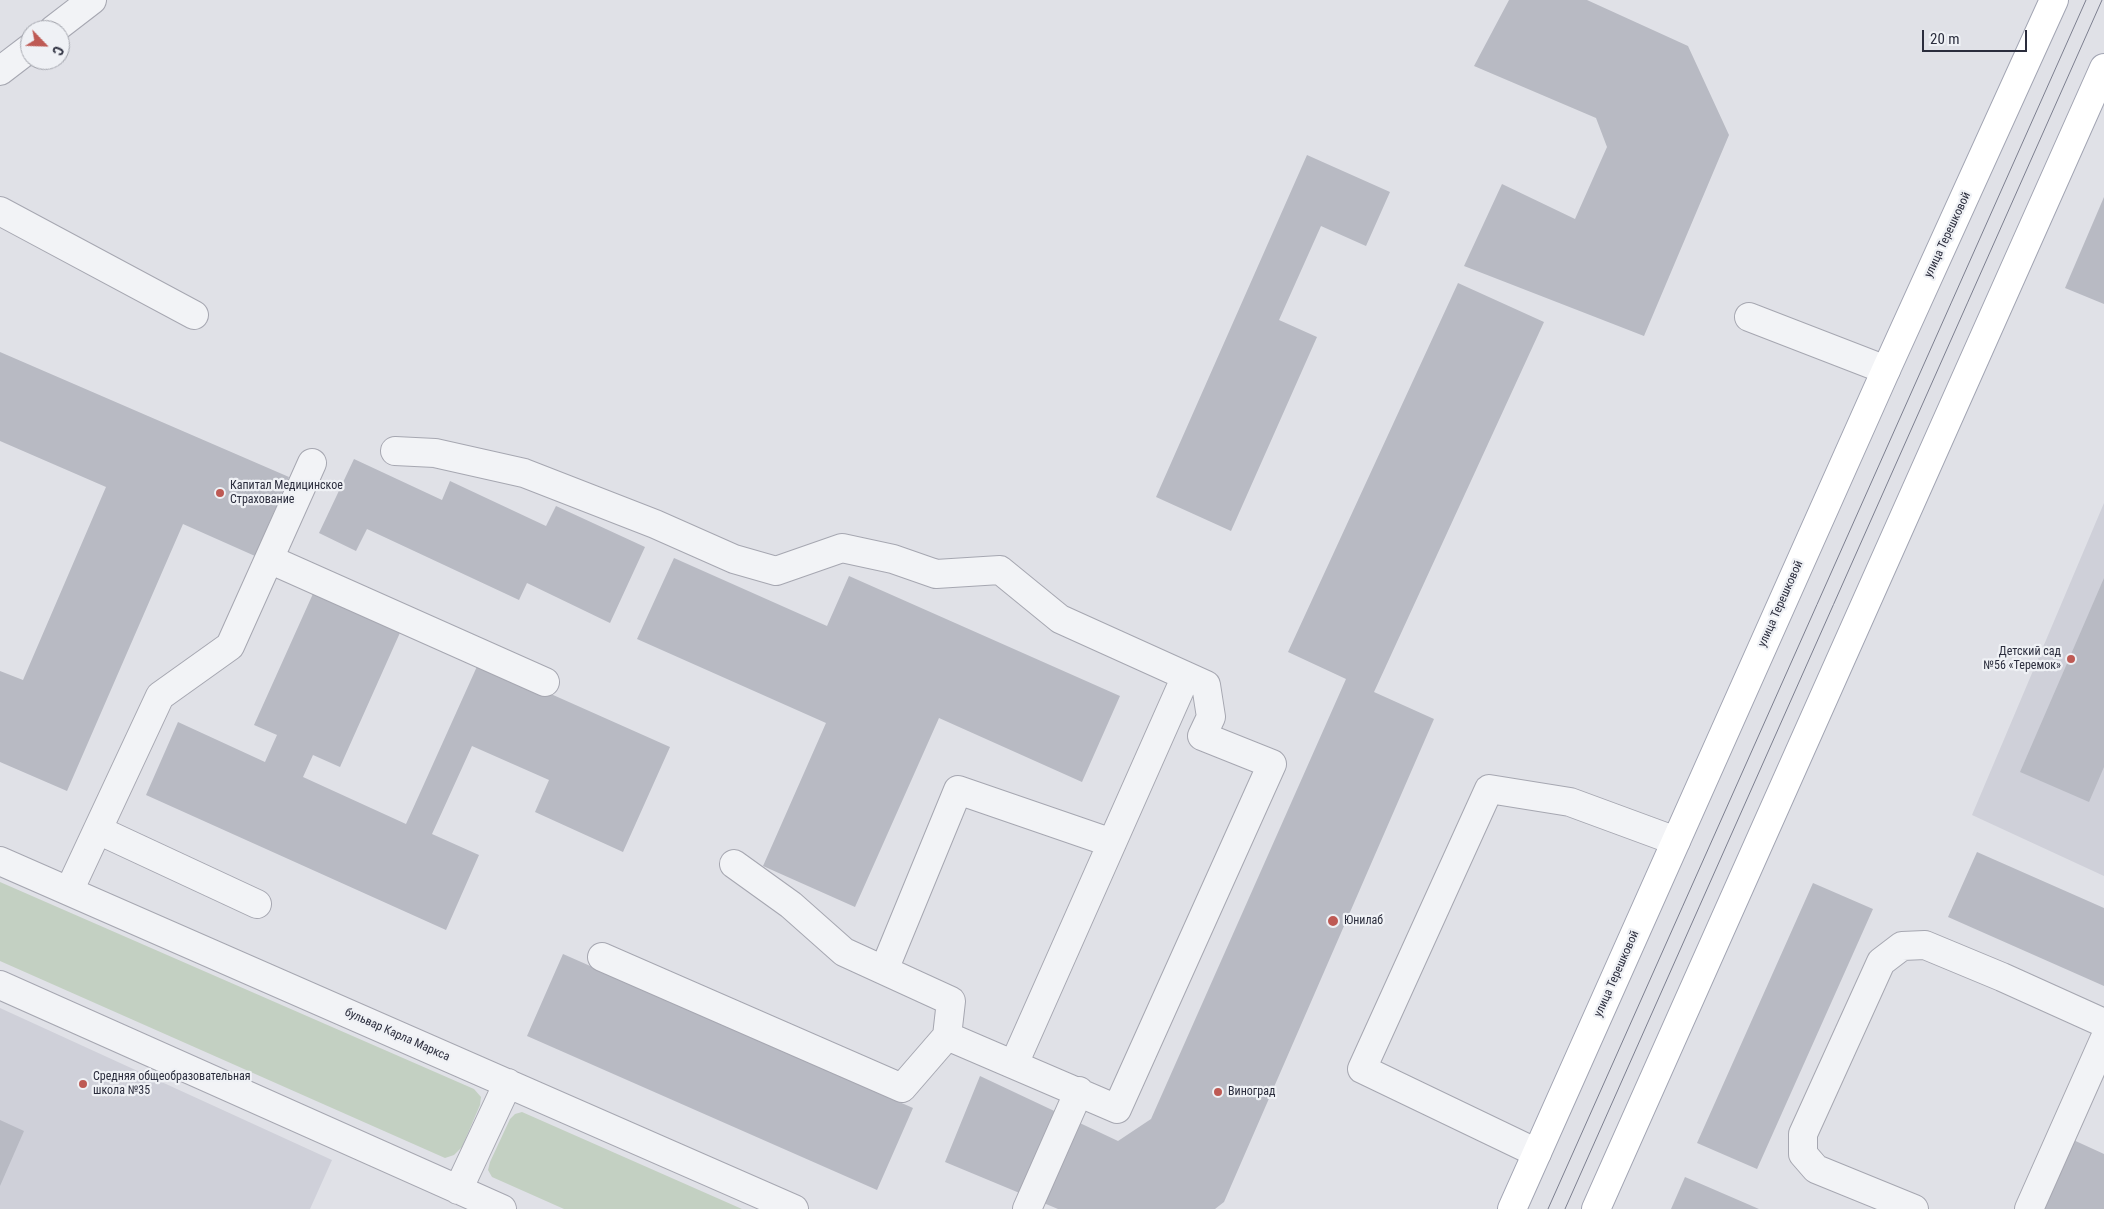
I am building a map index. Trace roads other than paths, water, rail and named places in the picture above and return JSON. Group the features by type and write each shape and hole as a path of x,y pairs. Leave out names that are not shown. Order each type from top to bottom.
{"main road":[{"name":"улица Терешковой","path":"1512,1209 1886,370 2054,0"},
{"path":"1596,1209 2104,68"}],"street":[{"path":"66,20 92,0"},
{"path":"0,71 20,56"},
{"path":"0,211 194,315"},
{"path":"1749,317 1886,370"},
{"path":"395,451 435,453 524,473 655,524 734,559 776,571 842,548 893,558 936,574 1000,570 1060,618 1206,685 1211,716 1202,736"},
{"path":"69,891 160,696 230,646 312,463"},
{"path":"269,559 545,682"},
{"path":"1014,1064 1186,676"},
{"path":"947,1036 1079,1091 1117,1109 1272,764 1166,722"},
{"path":"1537,1153 1362,1069 1489,789 1570,802 1676,841"},
{"path":"884,970 958,790 1112,842"},
{"path":"98,830 257,904"},
{"name":"бульвар Карла Маркса","path":"0,861 794,1209"},
{"path":"602,956 902,1088 947,1036 952,1001 844,952 791,905 734,864"},
{"path":"1914,1209 1816,1169 1803,1154 1803,1134 1881,962 1902,946 1925,945 2104,1023"},
{"path":"0,985 458,1190 491,1207"},
{"path":"2029,1209 2104,1040"},
{"path":"458,1190 508,1083"},
{"path":"1027,1209 1079,1091"}],"tram line":[{"path":"1548,1209 2086,0"},
{"path":"1565,1209 2102,0"}],"place":[{"name":"Капитал Медицинское Страхование","path":"220,493"},
{"name":"Детский сад №56 «Теремок»","path":"2071,659"},
{"name":"Юнилаб","path":"1333,921"},
{"name":"Средняя общеобразовательная школа №35","path":"83,1084"},
{"name":"Виноград","path":"1218,1092"}]}
